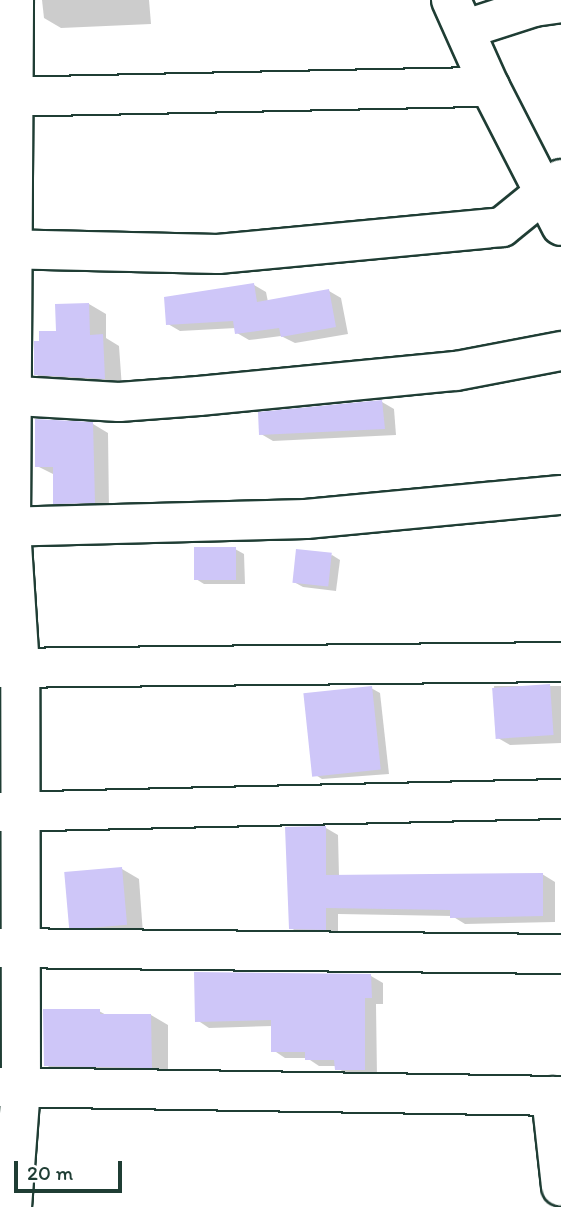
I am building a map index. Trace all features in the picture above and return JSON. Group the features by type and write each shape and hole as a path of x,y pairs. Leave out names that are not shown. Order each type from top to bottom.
{"street":[{"path":"12,1207 10,668 5,527 7,97 14,0"},
{"path":"7,249 218,254 502,227 555,200 490,87 459,15 561,3"},
{"path":"7,97 490,87"},
{"path":"7,396 119,402 199,396 456,370 561,351"},
{"path":"5,527 306,519 561,495"},
{"path":"10,668 561,662"},
{"path":"10,812 561,799"},
{"path":"9,948 561,954"},
{"path":"11,1087 556,1096 561,1186"}],"building":[{"path":"254,283 257,302 329,289 336,327 281,337 279,328 235,334 233,321 166,325 164,297"},
{"path":"89,303 90,335 103,334 105,379 34,375 34,341 39,341 39,331 56,331 55,304"},
{"path":"382,400 385,429 259,435 258,412"},
{"path":"35,419 93,422 95,503 53,504 53,467 35,467"},
{"path":"194,547 236,547 236,580 194,580"},
{"path":"296,549 332,553 328,587 292,583"},
{"path":"550,684 554,735 496,739 492,688"},
{"path":"372,686 381,770 312,777 303,693"},
{"path":"326,826 326,875 543,873 543,916 450,918 450,910 326,908 326,930 289,929 285,827"},
{"path":"122,867 127,925 69,930 64,872"},
{"path":"194,972 371,974 372,998 365,998 365,1070 335,1070 334,1060 305,1060 305,1052 271,1052 271,1020 195,1022"},
{"path":"43,1009 100,1009 100,1014 151,1014 152,1068 44,1066"}]}
